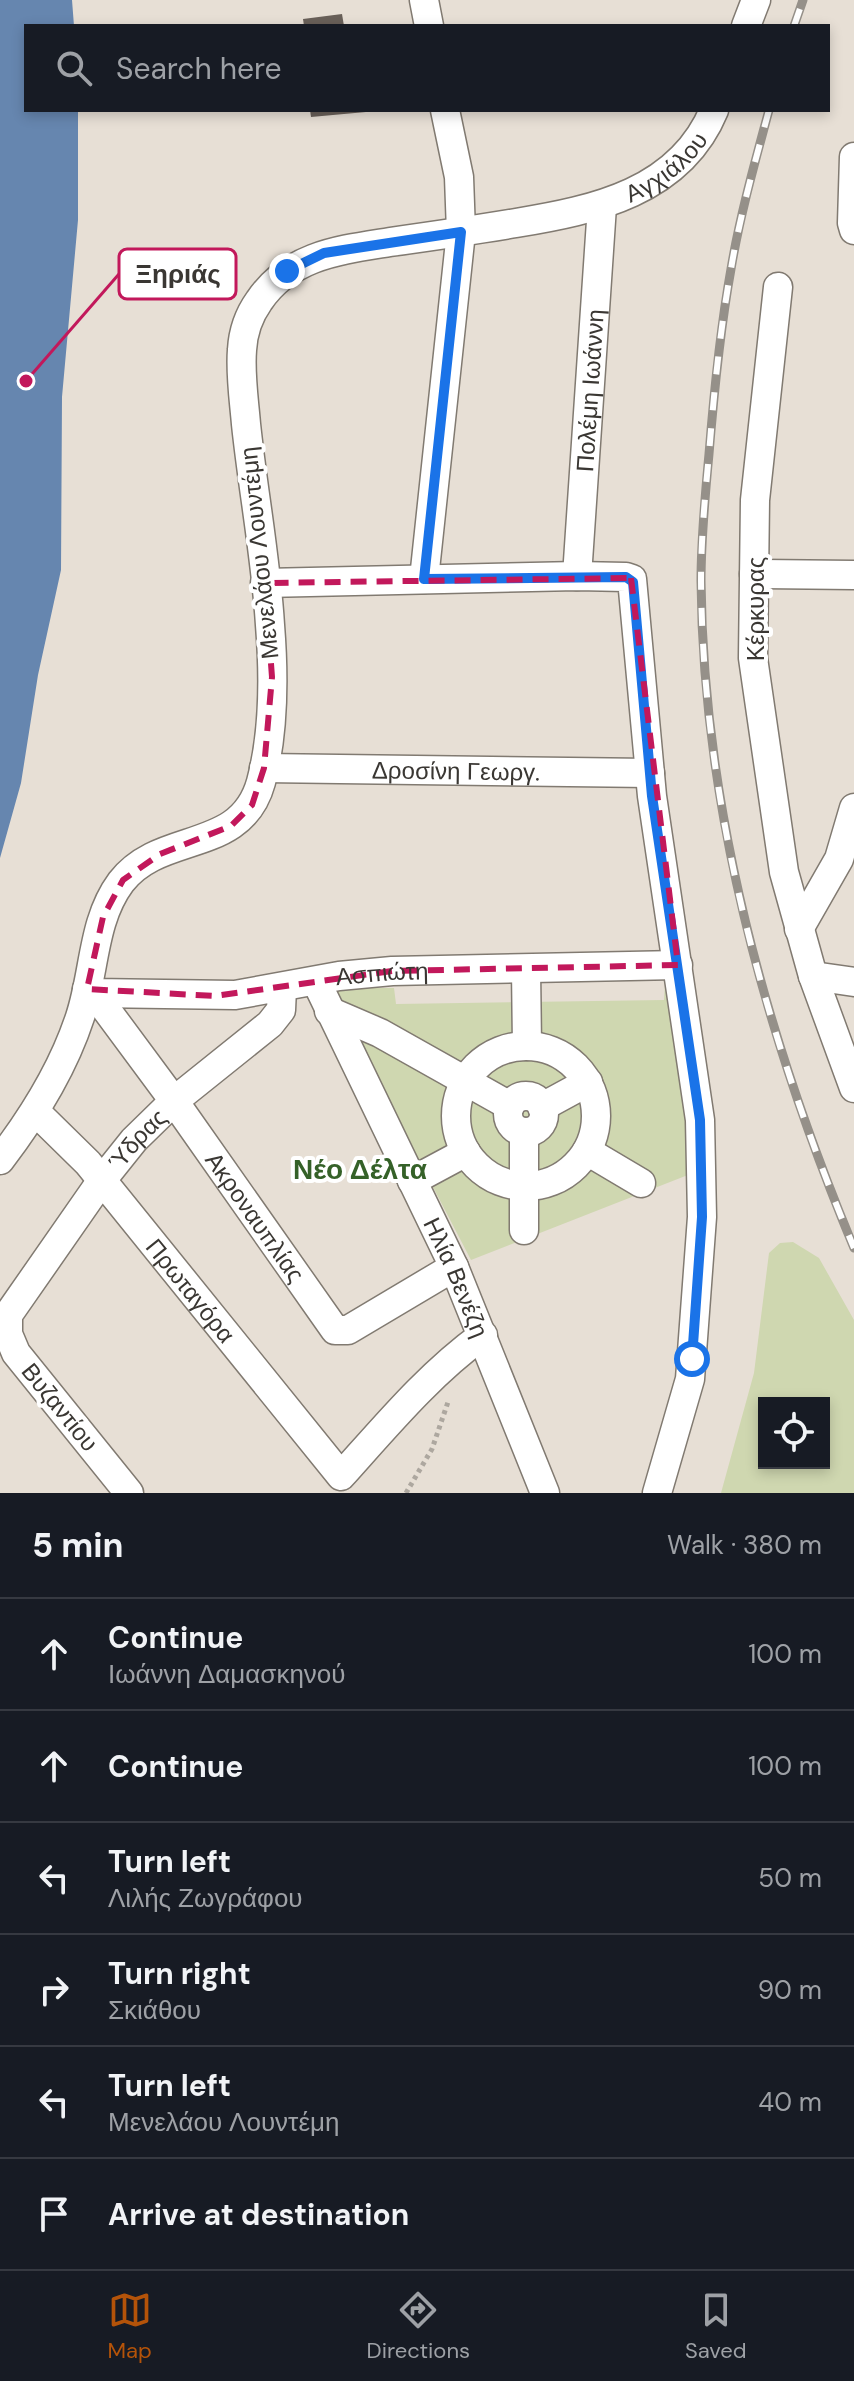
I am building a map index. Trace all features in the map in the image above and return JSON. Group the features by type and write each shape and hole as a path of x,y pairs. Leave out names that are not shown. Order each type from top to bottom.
{"street":[{"path":"424,0 429,24"},
{"path":"747,24 755,0"},
{"path":"424,579 461,232 459,177 445,112"},
{"name":"Αγχιάλου","path":"602,206 647,187 667,173 700,136 713,112"},
{"path":"854,157 854,230"},
{"name":"Μενελάου Λουντέμη","path":"0,1160 35,1111 69,1045 91,991 103,917 123,880 141,864 160,854 240,820 255,799 264,768 272,677 270,624 242,370 246,325 255,306 279,277 324,253 602,206"},
{"name":"Πολέμη Ιωάννη","path":"577,576 602,206"},
{"name":"Κέρκυρας","path":"778,287 755,500 753,658 784,872 813,976 854,1088"},
{"path":"754,574 854,575"},
{"path":"265,583 577,576 629,577 633,582 650,773 700,1120 702,1217 690,1379 657,1493"},
{"name":"Δροσίνη Γεωργ.","path":"264,768 650,773"},
{"path":"799,929 839,859 854,808"},
{"name":"Ασπιώτη","path":"91,991 215,996 250,994 392,971 678,965"},
{"path":"526,969 527,1046"},
{"path":"813,976 854,982"},
{"name":"Ηλία Βενέζη","path":"316,981 454,1267 545,1493"},
{"name":"Ύδρας","path":"8,1315 102,1180 134,1140 174,1101 270,1024 281,1010 282,988"},
{"name":"Ακροναυπλίας","path":"91,991 174,1101 335,1330 348,1330 454,1267"},
{"path":"329,1011 380,1033 510,1106"},
{"path":"527,1046 551,1050 572,1063 588,1082 594,1095 596,1124 587,1151 570,1171 547,1183 524,1186 495,1179 484,1172 466,1152 456,1114 466,1081 478,1066 501,1051 527,1046"},
{"path":"542,1107 588,1082"},
{"path":"523,1096 535,1099 542,1107 540,1124 524,1132 514,1128 510,1123 510,1106 523,1096"},
{"name":"Πρωταγόρα","path":"35,1111 63,1136 102,1180 341,1476 452,1358"},
{"path":"524,1132 524,1230"},
{"path":"587,1151 641,1183"},
{"path":"412,1181 466,1152"},
{"name":"Βυζαντίου","path":"8,1315 8,1334 16,1353 129,1493"},
{"path":"452,1358 483,1335"}],"path":[{"path":"406,1493 432,1449 452,1392 452,1358"}],"highlighted area":[{"path":"631,578 678,965 392,971 215,996 87,989 103,917 123,880 160,854 231,826 252,805 264,768 272,677 265,583"}],"green space":[{"path":"665,984 693,1173 471,1260 396,1116 337,993 342,988 394,988 396,1004 664,1000"},
{"path":"793,1242 819,1258 854,1320 854,1493 721,1493 754,1373 769,1253 780,1243"}],"water":[{"path":"0,0 72,0 74,24 24,24 24,112 78,112 78,220 62,397 61,570 38,675 21,783 0,858"}],"building":[{"path":"342,14 344,24 304,24 303,19"},
{"path":"310,112 366,112 311,117"}],"railway":[{"path":"795,24 803,0"},
{"path":"768,112 735,249 718,361 702,549 705,667 713,753 745,922 793,1087 854,1248"}],"place":[{"name":"Ξηριάς","path":"26,381"}],"district":[{"name":"Νέο Δέλτα","path":"360,1169"}],"route":[{"path":"287,271 324,253 461,232 424,579 577,576 626,577 633,582 652,796 700,1120 702,1217 692,1359"}]}
